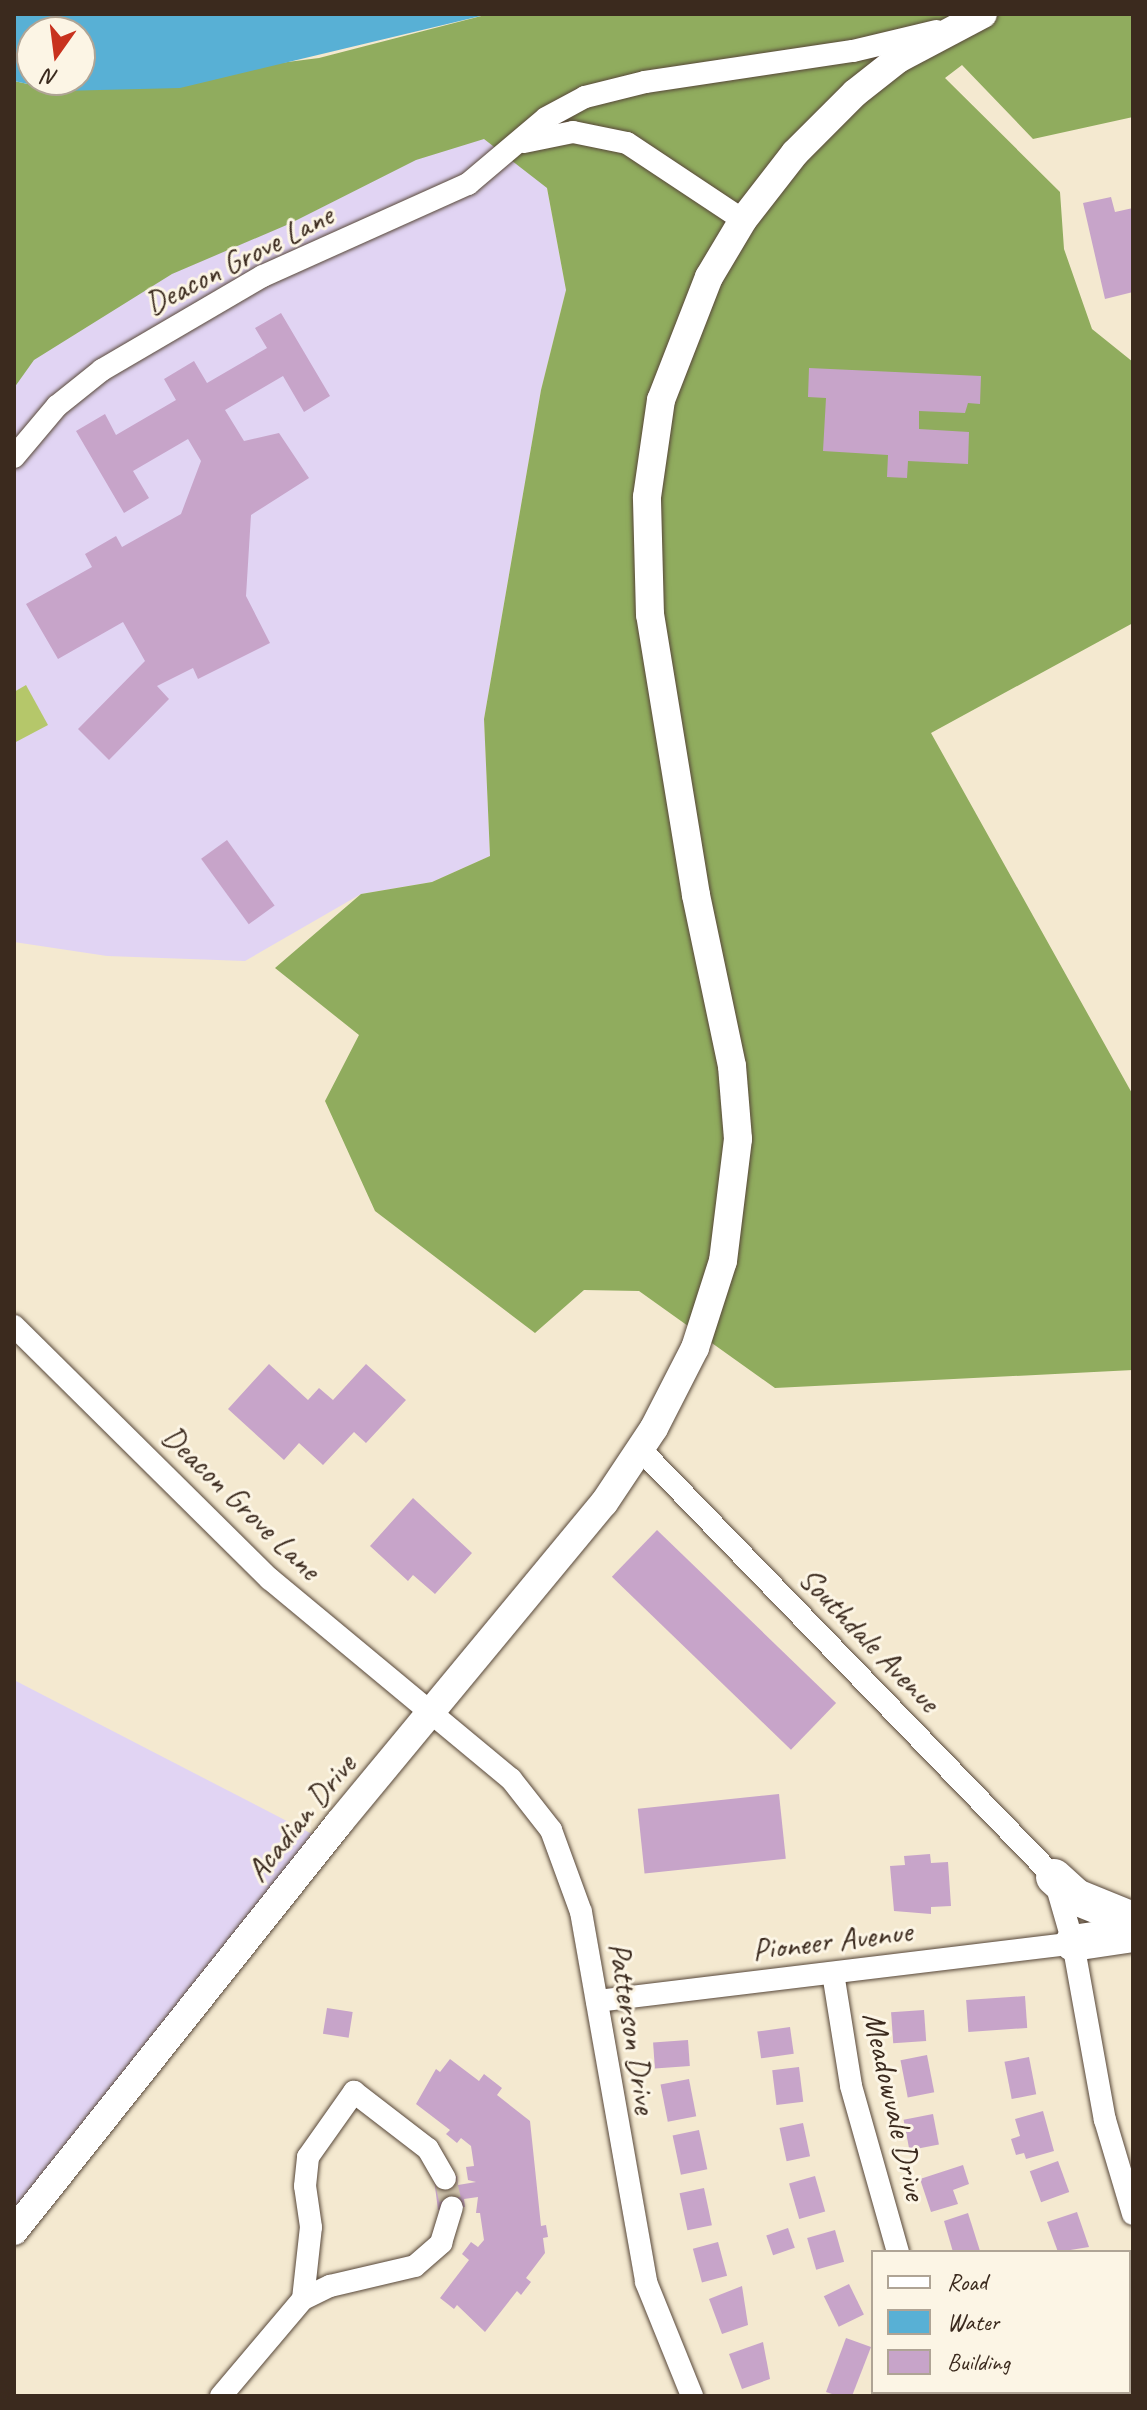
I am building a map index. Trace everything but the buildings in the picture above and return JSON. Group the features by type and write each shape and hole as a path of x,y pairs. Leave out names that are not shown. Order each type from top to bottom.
{"highway":[{"path":"1054,1877 1076,1897 1133,1920"},
{"path":"1073,1943 1133,1934"}],"street":[{"name":"Acadian Drive","path":"14,2231 339,1823 434,1714 604,1503 695,1348 714,1295 738,1139 732,1066 693,880 650,615 649,469 661,400 709,277 743,220 795,153 855,93 950,28 983,14"},
{"name":"Deacon Grove Lane","path":"14,457 57,406 102,370 263,276 446,196 546,118 610,89 853,51 950,28"},
{"name":"Deacon Grove Lane","path":"511,147 543,135 602,135 652,157 743,220"},
{"name":"Deacon Grove Lane","path":"14,1326 270,1579 434,1714"},
{"name":"Southdale Avenue","path":"639,1448 1054,1877"},
{"name":"Patterson Drive","path":"434,1714 511,1779 551,1830 574,1882 597,2001 621,2162 646,2282 692,2396"},
{"path":"1054,1877 1073,1943 1105,2120 1133,2214"},
{"name":"Pioneer Avenue","path":"597,2001 1073,1943"},
{"name":"Meadowvale Drive","path":"833,1973 851,2086 897,2250"},
{"path":"303,2299 311,2227 305,2186 308,2157 354,2092 428,2149 445,2178"},
{"path":"221,2396 303,2299 415,2266 441,2243 452,2208"}],"shaded area":[{"path":"461,38 547,188 566,290 541,390 484,719 490,856 432,882 361,894 245,961 107,956 14,942 14,100 94,107"},
{"path":"14,1680 312,1834 14,2219"}],"green space":[{"path":"489,14 1133,14 1133,117 1033,139 962,65 945,78 1060,192 1064,249 1092,329 1133,362 1133,623 931,733 1133,1095 1133,1370 775,1388 639,1291 584,1290 535,1333 375,1211 325,1101 359,1035 275,968 361,894 432,882 490,856 484,719 541,390 566,290 547,188 484,139 416,160 289,224 172,274 34,360 14,388 14,81 16,96 96,96 96,86 319,58"},
{"path":"26,685 48,725 14,743 14,692"}],"water":[{"path":"14,14 489,14 180,88 96,90 96,16 16,16 16,81"}],"tunnel":[{"path":"445,2178 452,2208"}]}
